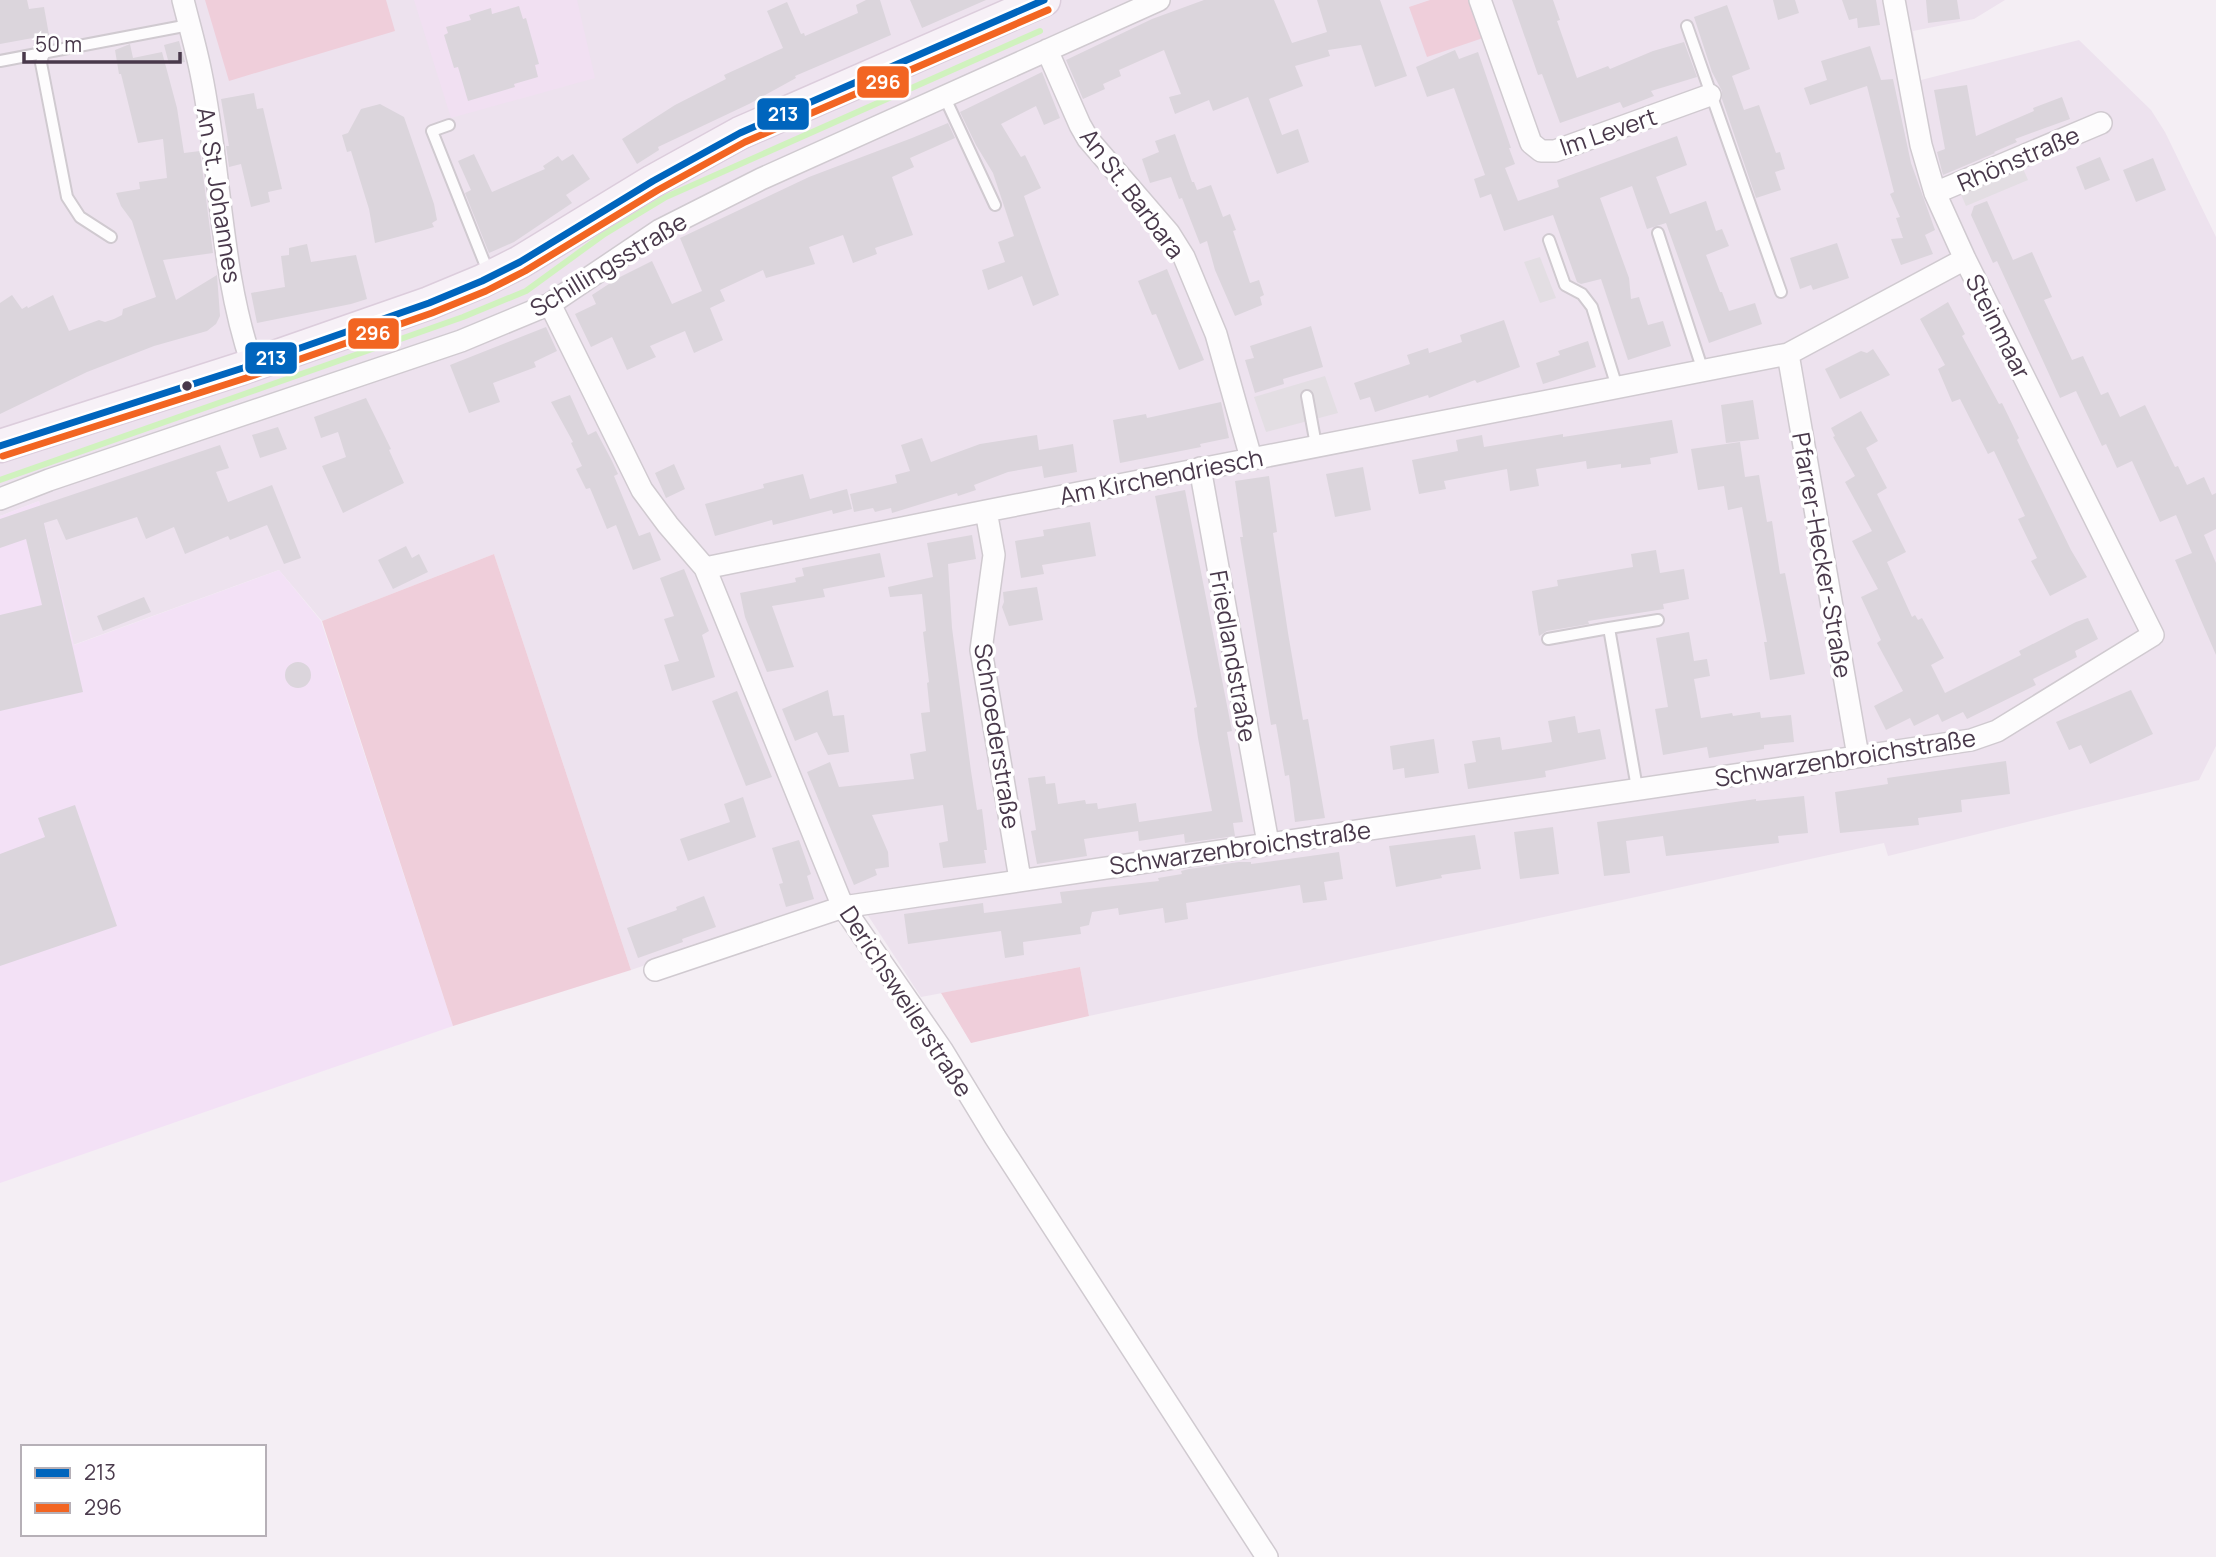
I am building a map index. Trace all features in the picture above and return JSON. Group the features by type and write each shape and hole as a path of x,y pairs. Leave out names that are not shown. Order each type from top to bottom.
{"main road":[{"name":"Schillingsstraße","path":"0,446 253,364 429,303 490,277 740,133 1044,0"}],"street":[{"name":"An St. Johannes","path":"183,0 201,74 243,337 253,364"},
{"name":"Schillingsstraße","path":"0,499 461,341 550,304 660,230 761,179 1158,0"},
{"name":"Im Levert","path":"1480,0 1531,143 1541,151 1555,151 1710,96"},
{"name":"Steinmaar","path":"1894,0 1921,145 1935,192 1965,259 2153,635"},
{"name":"An St. Barbara","path":"1047,50 1088,139 1169,233 1184,257 1216,334 1251,458"},
{"name":"Rhönstraße","path":"1935,192 2101,123"},
{"name":"Am Kirchendriesch","path":"705,568 1200,468 1788,354 1965,259"},
{"name":"Derichsweilerstraße","path":"550,304 642,490 705,568 843,907 942,1050 995,1137 1267,1557"},
{"name":"Pfarrer-Hecker-Straße","path":"1788,354 1858,755"},
{"name":"Friedlandstraße","path":"1200,468 1268,843"},
{"name":"Schroederstraße","path":"986,511 993,555 981,650 1020,879"},
{"name":"Schwarzenbroichstraße","path":"655,970 843,907 1971,740 1997,731 2153,635"}],"lane":[{"path":"0,61 189,25"},
{"path":"1687,26 1781,292"},
{"path":"47,50 41,63 67,197 80,217 111,237"},
{"path":"945,97 995,205"},
{"path":"450,125 432,131 490,277"},
{"path":"1658,233 1703,371"},
{"path":"1549,240 1564,285 1582,294 1592,307 1617,387"},
{"path":"1307,396 1316,446"},
{"path":"1548,639 1658,620"},
{"path":"1609,628 1637,788"}],"shaded area":[{"path":"0,0 2005,0 1974,19 1913,31 1921,80 2079,40 2151,110 2165,132 2216,237 2216,746 2199,780 1888,856 1884,843 1089,1016 1080,967 921,997 854,894 631,970 494,554 322,621 279,570 73,645 39,501 0,516"},
{"path":"205,0 386,0 395,31 229,81"},
{"path":"414,0 577,0 595,78 451,118"},
{"path":"1430,0 1470,0 1483,38 1427,57 1409,7"},
{"path":"2021,164 2028,180 1966,206 1959,190"},
{"path":"1540,257 1556,298 1540,303 1524,262"},
{"path":"1325,376 1338,413 1266,432 1254,397"},
{"path":"39,501 74,645 279,570 321,621 453,1026 0,1183 0,516"},
{"path":"494,554 631,970 453,1026 322,621"},
{"path":"1080,967 1089,1016 971,1043 941,993"}],"building":[{"path":"0,0 27,0 29,9 44,7 49,35 0,44"},
{"path":"866,0 880,0 891,35 795,76 796,78 749,104 658,147 659,150 637,164 622,139 675,105 726,79 724,75 783,48 767,11 787,2 801,34 804,33 805,36 858,13 856,5"},
{"path":"910,0 986,0 922,28"},
{"path":"1204,0 1274,0 1292,43 1327,32 1317,0 1380,0 1407,76 1375,87 1361,45 1328,50 1330,56 1295,66 1303,86 1269,99 1282,135 1298,129 1309,162 1277,174 1248,97 1213,111 1209,100 1175,114 1169,97 1181,94 1164,50 1119,70 1121,76 1103,84 1105,89 1083,99 1066,60 1152,19"},
{"path":"1512,0 1553,0 1560,20 1557,21 1577,78 1684,42 1697,77 1651,91 1654,96 1623,108 1620,102 1560,123 1542,74 1538,75"},
{"path":"1773,0 1795,0 1799,13 1778,20"},
{"path":"1842,0 1876,0 1880,25 1858,28 1857,18 1849,20"},
{"path":"1926,0 1957,0 1960,19 1928,23"},
{"path":"1727,5 1750,69 1732,76 1744,110 1759,105 1776,153 1780,152 1785,169 1775,172 1781,190 1756,198 1722,99 1722,91 1712,72 1694,17"},
{"path":"519,6 523,19 526,18 539,64 535,65 538,77 468,101 458,67 454,68 444,35 448,33 446,27 471,20 469,15 491,8 492,14"},
{"path":"179,41 185,62 169,64 164,45"},
{"path":"130,44 133,58 162,52 177,108 184,153 200,151 213,253 163,260 176,300 217,275 220,316 216,324 207,331 154,346 87,372 0,414 0,303 12,295 22,309 53,295 69,331 99,320 105,322 114,319 122,315 123,309 156,297 132,221 121,206 116,193 140,189 139,182 167,178 163,139 138,143 115,50"},
{"path":"1870,46 1881,80 1893,79 1911,163 1935,230 1925,235 1933,254 1901,265 1891,239 1903,238 1896,218 1900,217 1890,194 1894,192 1867,86 1810,105 1804,88 1827,80 1821,61"},
{"path":"1455,50 1459,59 1478,52 1511,148 1515,164 1505,168 1518,201 1559,187 1557,180 1677,136 1687,165 1656,177 1670,214 1706,201 1716,231 1722,229 1729,246 1706,255 1720,292 1729,311 1755,303 1762,324 1709,343 1666,223 1647,229 1632,186 1600,198 1629,278 1631,299 1639,297 1648,325 1663,321 1671,346 1628,360 1601,279 1581,284 1577,282 1553,215 1504,231 1491,194 1480,198 1474,179 1485,175 1454,88 1427,97 1416,67"},
{"path":"1042,72 1060,118 1044,125 1036,106 1001,124 1021,157 1025,155 1041,188 1024,196 1059,295 1033,306 1022,276 988,290 982,270 1005,262 998,242 1014,236 993,173 960,112"},
{"path":"1967,85 1976,136 2062,97 2070,119 2015,139 2017,142 1943,175 1937,152 1945,149 1934,90"},
{"path":"254,93 257,109 263,108 282,189 268,192 270,202 251,207 241,164 229,167 226,146 229,146 221,99"},
{"path":"380,104 404,117 437,220 432,223 434,227 375,243 369,209 351,151 347,152 342,135 348,133 361,109"},
{"path":"948,123 955,138 910,158 914,167 892,177 913,235 875,248 877,254 853,263 843,235 809,247 815,264 766,278 763,270 720,290 725,301 710,308 723,340 694,353 685,331 650,346 656,357 627,370 612,337 591,347 575,314 596,304 592,295 618,278 652,261 672,304 702,291 680,238 809,177"},
{"path":"1175,134 1197,190 1211,185 1223,217 1230,214 1250,283 1259,280 1264,295 1260,297 1262,305 1235,316 1215,270 1207,241 1200,244 1171,177 1150,183 1142,159 1159,152 1155,141"},
{"path":"474,154 492,192 545,169 543,166 558,156 562,161 573,154 590,179 566,195 572,203 514,242 489,253 465,193 471,190 458,161"},
{"path":"2100,157 2110,180 2085,190 2076,167"},
{"path":"2153,158 2166,190 2136,202 2123,170"},
{"path":"1987,201 2013,260 2032,252 2052,297 2044,300 2072,360 2083,356 2101,395 2108,392 2120,417 2145,405 2175,467 2178,466 2187,485 2204,477 2212,495 2216,493 2216,529 2204,535 2216,563 2216,655 2175,560 2192,553 2176,515 2160,522 2132,461 2117,468 2106,444 2102,446 2076,391 2060,398 1997,261 1993,263 1971,215 1974,206"},
{"path":"1837,243 1849,278 1813,290 1811,285 1800,289 1790,258"},
{"path":"307,244 311,262 356,255 367,299 257,323 251,293 285,287 281,256 289,255 289,248"},
{"path":"1167,269 1204,360 1179,370 1156,314 1152,315 1138,281"},
{"path":"1948,302 1965,334 1962,336 1999,404 2002,403 2019,438 2017,440 2087,577 2050,596 2031,561 2037,558 2018,519 2025,516 1994,451 1988,454 1960,399 1952,402 1938,369 1945,365 1920,319"},
{"path":"1504,320 1520,367 1477,383 1475,380 1429,398 1428,395 1375,412 1370,397 1360,400 1354,383 1410,364 1407,355 1428,348 1429,353 1462,342 1460,335"},
{"path":"1311,326 1323,367 1283,379 1284,384 1255,393 1245,360 1254,358 1250,346"},
{"path":"546,327 557,351 534,362 536,367 493,383 500,402 469,413 450,365"},
{"path":"1588,341 1596,367 1543,384 1536,363 1560,355 1558,351"},
{"path":"1873,349 1890,375 1840,399 1825,369 1861,351 1867,353"},
{"path":"570,395 588,435 596,431 612,461 618,474 614,476 639,536 650,532 661,560 633,570 616,525 607,529 590,488 586,489 576,469 582,466 571,443 573,442 551,402"},
{"path":"366,398 404,483 343,513 322,466 346,457 338,432 321,438 314,417"},
{"path":"1753,400 1759,439 1726,443 1721,405"},
{"path":"1221,402 1229,438 1200,444 1201,447 1120,463 1113,420 1146,414 1147,418"},
{"path":"1861,411 1878,441 1866,448 1887,488 1877,494 1906,552 1887,562 1912,617 1915,615 1918,620 1922,618 1944,658 1931,665 1945,693 2021,655 2019,651 2076,622 2088,618 2098,639 2075,651 2077,657 2033,679 2036,685 1967,719 1963,712 1942,722 1938,714 1914,726 1910,718 1886,730 1874,706 1903,691 1877,643 1881,640 1861,597 1878,589 1852,541 1872,531 1845,482 1855,476 1833,437 1835,436 1831,428"},
{"path":"1672,420 1678,453 1650,458 1651,464 1621,468 1621,464 1587,469 1586,461 1536,469 1539,486 1510,491 1507,469 1444,481 1446,489 1419,494 1412,460 1458,451 1456,440 1482,435 1484,447"},
{"path":"278,427 287,449 260,458 252,435"},
{"path":"1037,435 1039,450 1073,444 1077,472 1044,478 1042,466 1008,472 974,485 976,490 958,496 957,493 892,513 891,508 875,512 873,508 854,512 850,494 897,483 895,475 910,471 901,445 922,438 931,462 980,444"},
{"path":"1740,442 1745,477 1759,475 1767,522 1772,521 1780,574 1785,573 1805,674 1770,680 1764,642 1767,642 1742,507 1728,510 1724,486 1698,490 1691,449"},
{"path":"220,445 229,468 216,472 228,502 272,485 301,558 284,564 267,525 230,540 228,536 185,554 174,527 146,539 137,517 66,540 57,519 44,523 83,692 0,711 0,615 42,605 26,539 0,548 0,519"},
{"path":"674,464 685,489 666,498 655,473"},
{"path":"1363,467 1371,510 1335,517 1326,474"},
{"path":"803,474 810,499 847,489 852,509 833,514 832,510 773,525 772,520 715,536 705,504 764,488 763,484"},
{"path":"1269,476 1277,532 1273,533 1288,633 1303,720 1308,719 1325,818 1295,822 1289,775 1285,776 1276,724 1271,725 1240,537 1243,537 1235,481"},
{"path":"1185,490 1232,731 1227,732 1243,822 1233,823 1235,836 1185,843 1184,834 1139,841 1138,831 1084,839 1087,856 1037,864 1031,831 1036,830 1028,778 1045,776 1046,784 1055,783 1058,804 1085,800 1086,804 1097,803 1098,809 1136,803 1139,822 1212,811 1198,738 1194,708 1197,707 1155,496"},
{"path":"1090,522 1096,556 1042,565 1044,574 1021,578 1015,541 1044,536 1043,530"},
{"path":"972,535 976,559 948,564 952,628 977,810 982,809 986,863 943,868 939,843 948,841 943,805 872,815 888,852 889,867 875,869 877,875 854,885 807,772 830,762 839,787 914,779 910,754 926,751 921,713 930,712 922,594 890,597 888,587 933,577 927,543"},
{"path":"406,546 412,558 419,554 428,572 393,589 378,560"},
{"path":"1656,550 1660,573 1684,569 1689,599 1663,604 1664,609 1588,621 1589,624 1547,631 1539,636 1532,591 1558,586 1557,580 1633,567 1631,554"},
{"path":"880,553 885,577 823,589 825,597 772,606 794,667 767,672 745,617 740,593 796,582 795,578 804,576 802,568"},
{"path":"684,569 709,631 702,635 715,677 672,691 664,665 679,661 664,619 674,616 660,578"},
{"path":"1037,587 1043,620 1009,626 1002,607 1003,592"},
{"path":"144,597 151,612 103,631 97,616"},
{"path":"1689,632 1694,661 1707,659 1710,676 1694,679 1701,718 1760,712 1761,718 1791,715 1794,742 1764,745 1764,749 1709,758 1707,747 1663,755 1655,709 1668,707 1656,638"},
{"path":"298,662 307,666 311,675 307,684 298,688 289,684 285,675 289,666"},
{"path":"828,690 833,716 844,715 849,752 828,755 817,732 795,741 782,709"},
{"path":"2131,690 2153,734 2090,764 2081,745 2069,750 2056,722"},
{"path":"737,691 772,777 746,786 712,701"},
{"path":"1575,716 1578,733 1600,729 1606,759 1545,771 1546,777 1468,789 1464,764 1476,762 1472,741 1500,737 1502,750 1552,742 1548,721"},
{"path":"1434,739 1439,773 1405,778 1404,768 1393,770 1390,746"},
{"path":"2006,761 2010,794 1961,800 1962,812 1918,818 1919,825 1840,833 1835,792 1888,784 1887,778"},
{"path":"1804,796 1808,833 1778,836 1779,843 1666,856 1663,836 1626,841 1630,873 1604,876 1597,822 1756,799"},
{"path":"743,797 756,837 688,861 680,839 730,822 724,804"},
{"path":"75,805 117,926 0,966 0,854 45,837 38,818"},
{"path":"1553,827 1559,874 1520,879 1514,832"},
{"path":"1475,835 1481,869 1441,875 1442,878 1396,887 1389,846"},
{"path":"799,840 811,874 807,876 814,899 786,907 779,884 783,883 772,848"},
{"path":"1339,852 1343,879 1324,882 1327,900 1303,903 1300,885 1186,903 1188,919 1165,923 1163,908 1119,915 1118,908 1092,912 1089,925 1080,927 1081,934 1023,942 1024,955 1005,958 1001,931 908,944 904,914 983,903 984,913 1062,903 1060,892 1159,881 1158,878 1182,874 1181,871 1189,869"},
{"path":"704,896 716,927 638,958 627,928 677,910 676,907"}],"waterway":[{"path":"0,480 463,317 526,291 603,235 666,197 1040,31"}],"transit line":[{"name":"213","path":"0,446 243,368 429,303 482,281 520,262 653,181 740,133 1044,0"},
{"name":"296","path":"3,456 246,378 432,313 486,291 525,271 658,190 745,142 1048,10"}]}
